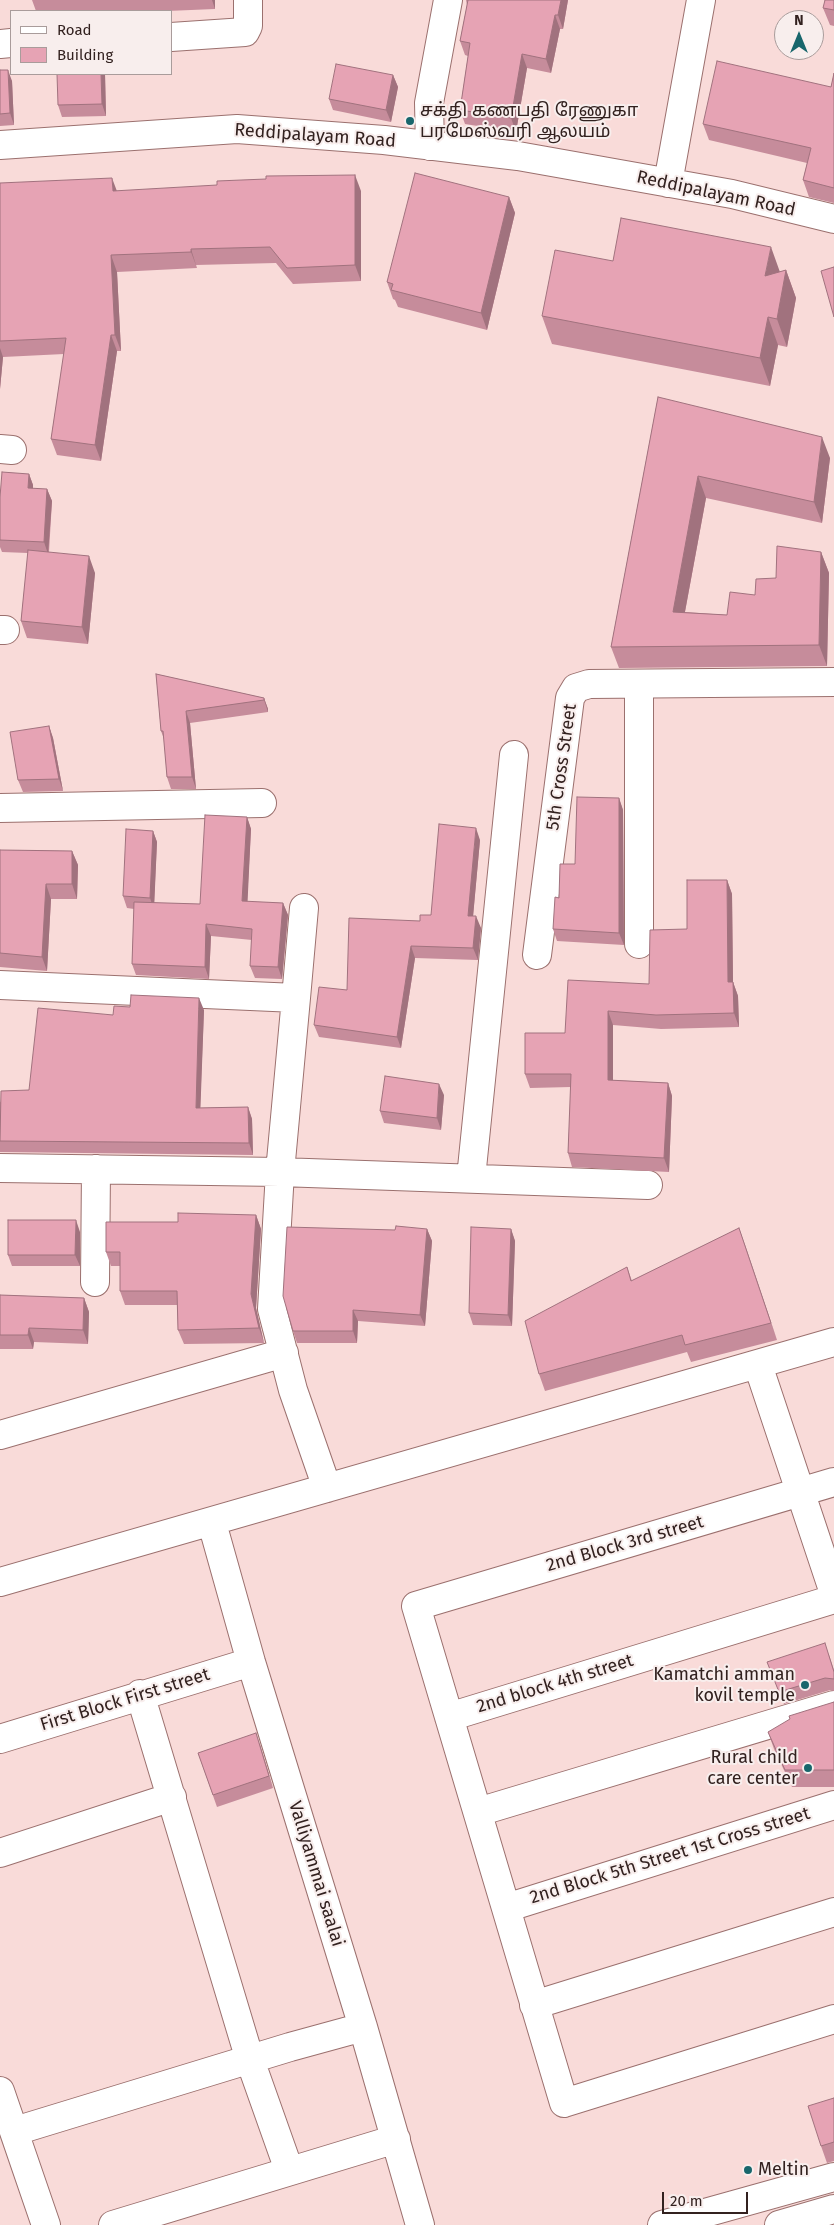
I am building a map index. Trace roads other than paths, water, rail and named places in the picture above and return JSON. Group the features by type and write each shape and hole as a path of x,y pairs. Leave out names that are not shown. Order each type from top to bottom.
{"street":[{"path":"172,37 245,32 248,26 248,0"},
{"path":"430,146 429,103 448,0"},
{"path":"668,183 701,0"},
{"name":"Reddipalayam Road","path":"0,145 237,129 430,146 518,156 732,194 834,219"},
{"name":"5th Cross Street","path":"537,955 570,698 576,688 589,684 834,682"},
{"path":"639,684 639,944"},
{"path":"472,1178 514,755"},
{"path":"0,808 262,803"},
{"path":"304,908 280,1172 272,1309 293,1390 328,1488"},
{"path":"0,985 296,998"},
{"path":"0,1168 280,1172 648,1185"},
{"path":"95,1282 96,1169"},
{"path":"0,1582 212,1523 834,1342"},
{"path":"0,1434 284,1353"},
{"path":"758,1365 834,1594"},
{"name":"2nd Block 3rd street","path":"449,1717 416,1606 834,1482"},
{"name":"Valliyammai saalai","path":"212,1523 251,1662 364,2027 420,2225"},
{"name":"2nd block 4th street","path":"449,1717 834,1599"},
{"name":"First Block First street","path":"0,1739 140,1694 251,1662"},
{"path":"140,1694 250,2060 289,2170"},
{"path":"478,1812 834,1705"},
{"path":"449,1717 564,2103 834,2019"},
{"path":"0,1853 172,1797"},
{"name":"2nd Block 5th Street 1st Cross street","path":"506,1908 834,1805"},
{"path":"534,2005 834,1912"},
{"path":"15,2131 364,2027"},
{"path":"0,2091 46,2225"},
{"path":"113,2225 396,2139"},
{"path":"662,2225 834,2178"},
{"path":"779,2225 834,2209"}],"place":[{"name":"சக்தி கணபதி ரேணுகா பரமேஸ்வரி ஆலயம்","path":"410,121"},
{"name":"Kamatchi amman kovil temple","path":"805,1685"},
{"name":"Rural child care center","path":"808,1768"},
{"name":"Meltin","path":"748,2170"}]}
